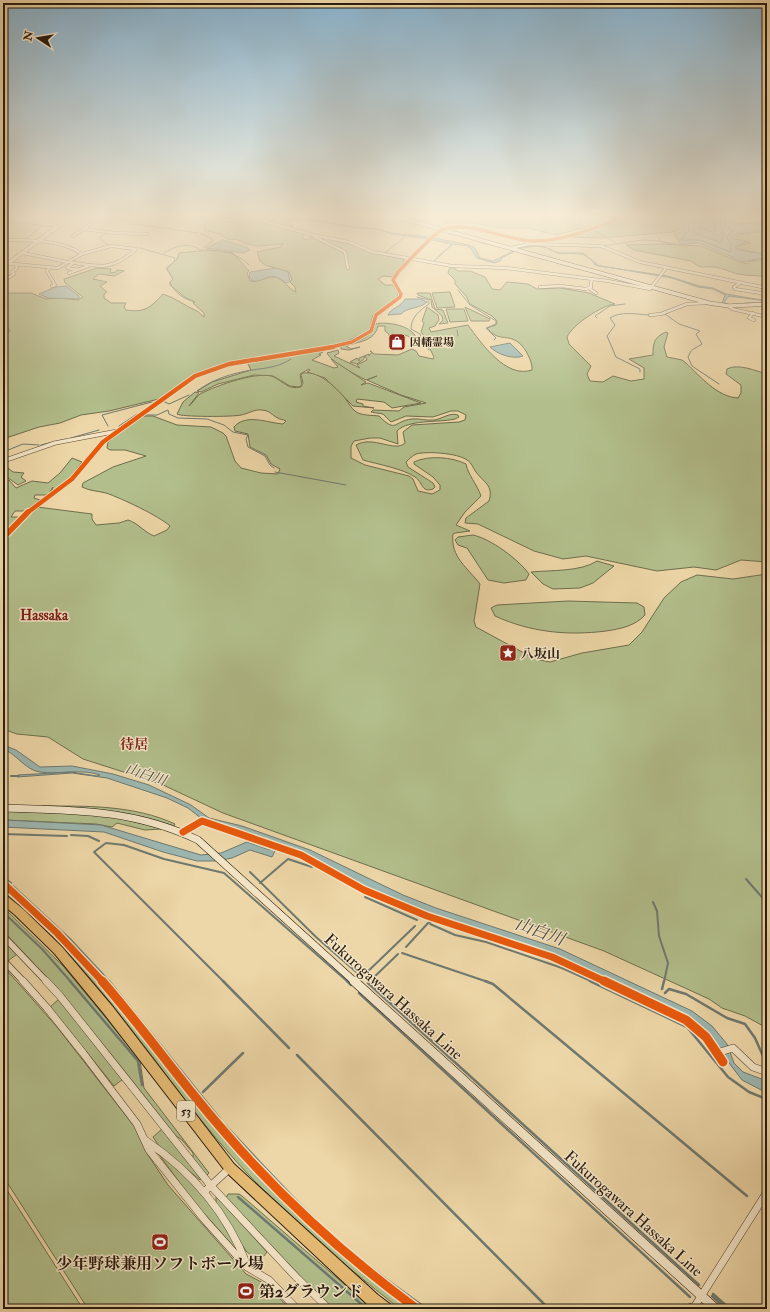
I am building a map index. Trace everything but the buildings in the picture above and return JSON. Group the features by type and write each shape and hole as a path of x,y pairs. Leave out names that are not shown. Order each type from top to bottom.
{"highway":[{"name":"53","path":"3,899 19,912 67,961 109,1011 230,1168 373,1300 385,1309"}],"main road":[{"path":"617,277 706,303 729,306 767,304"},
{"name":"Fukurogawara Hassaka Line","path":"3,808 114,813 134,817 183,832 198,840 716,1309"}],"street":[{"path":"51,277 55,285 52,286"},
{"path":"3,538 25,514 72,479 103,442 184,382 213,368 247,360 338,346 367,335 373,328 376,315 399,299 401,294 393,280 395,277"},
{"path":"572,277 650,289 659,277"},
{"path":"712,277 767,288"},
{"path":"592,280 590,282 591,290 596,293"},
{"path":"740,283 734,287 735,289 767,294"},
{"path":"540,287 561,286 586,289 591,287"},
{"path":"650,315 665,314 669,310 693,303 706,303"},
{"path":"729,306 732,309 767,317"},
{"path":"753,314 749,318 754,320"},
{"path":"3,461 55,443 118,431"},
{"path":"183,832 202,821 301,855 364,890 427,916 552,957 686,1020 706,1037 723,1062"},
{"path":"3,883 62,937 97,974 199,1102 263,1176 336,1245 416,1309"},
{"path":"3,936 60,996 211,1186 296,1277 329,1309"},
{"path":"3,960 47,1008 83,1053 137,1124 149,1150 200,1214 247,1266 269,1280 297,1309"},
{"path":"717,1053 733,1048 753,1067 766,1071"},
{"path":"144,1139 158,1147 204,1192 213,1203 243,1252 247,1266"},
{"path":"204,1192 230,1168"},
{"path":"693,1309 767,1192"}],"green space":[{"path":"69,277 95,277 93,279 107,282 100,286 107,292 104,294 104,298 111,303 126,303 124,307 126,310 143,310 151,306 163,294 197,311 204,317 204,313 193,303 195,302 186,298 170,285 170,282 173,279 172,277 249,277 250,281 256,281 268,277 276,277 296,292 295,287 290,282 291,277 381,277 378,279 385,285 393,285 398,293 398,298 373,315 369,331 341,344 224,364 193,375 159,399 109,411 81,415 60,423 39,427 3,439 3,335 10,331 3,320 3,293 31,293 46,299 60,298 78,300 83,297 65,283 64,279"},
{"path":"452,277 485,277 492,289 500,290 507,282 528,284 537,289 560,288 589,293 615,304 609,305 588,316 570,332 567,337 569,344 591,366 587,374 590,381 603,382 613,376 631,381 644,379 644,368 629,359 653,355 655,341 659,336 666,332 668,333 664,347 667,357 682,360 709,385 730,397 738,398 741,393 741,385 726,374 727,369 731,367 742,367 767,374 767,562 741,560 716,570 694,567 657,571 586,556 563,559 534,551 478,524 465,523 466,518 489,501 490,496 489,487 467,460 450,454 416,454 406,462 408,467 433,483 435,487 433,489 426,490 418,479 410,474 363,460 356,445 363,442 369,442 401,446 405,443 403,432 412,425 459,422 465,420 466,415 458,411 451,411 433,417 406,416 391,422 383,414 371,412 373,410 399,411 404,407 426,403 401,395 367,380 377,376 366,380 350,372 329,357 327,353 338,350 339,353 334,356 360,368 357,365 367,360 365,356 363,360 357,364 350,362 357,358 359,361 359,358 369,354 369,356 372,352 374,354 398,355 412,349 416,351 419,356 433,359 434,357 427,343 428,341 421,332 424,323 422,321 427,307 438,315 439,320 435,326 429,328 431,332 468,325 495,358 513,369 522,371 532,370 530,359 521,344 510,338 495,335 491,332 487,328 496,325 497,321 492,316 470,304 466,296 455,284 455,280"},
{"path":"450,292 455,307 437,308 432,293"},
{"path":"417,293 430,293 435,309 443,310 448,323 439,324 443,320 442,316 432,307 431,300 418,295"},
{"path":"465,307 490,319 489,321 471,321"},
{"path":"446,309 464,309 468,321 450,322"},
{"path":"387,323 406,328 415,335 417,340 413,340 408,336 402,335 389,336 389,334 385,331 385,326 378,326 370,338 346,346 351,349 360,347 349,350 341,349 341,347 356,342 367,336 374,329 375,324"},
{"path":"322,350 323,352 319,354 321,355 312,360 334,368 338,367 331,359 366,382 361,385 368,383 421,403 392,408 384,402 357,399 356,402 363,404 363,406 374,408 353,406 325,378 307,372 310,370 309,369 300,374 302,385 299,387 290,386 273,376 254,375 218,384 201,392 197,391 212,382 251,370 247,362"},
{"path":"303,373 309,373 321,377 327,381 345,398 357,413 379,416 392,425 412,419 434,420 452,414 458,415 459,417 455,419 416,423 402,427 397,431 398,444 380,438 354,441 351,446 351,458 365,465 409,476 413,479 418,491 432,494 440,490 440,485 433,477 414,464 414,462 426,458 447,458 466,464 481,496 465,512 456,525 470,531 453,534 453,542 457,556 480,584 474,621 476,627 535,659 550,662 582,653 629,645 642,632 664,598 681,582 697,575 733,579 767,574 767,1028 745,1016 722,1008 709,999 604,951 223,813 161,784 83,759 48,737 17,734 3,729 3,548 12,530 21,520 37,507 92,514 92,519 96,525 119,523 128,520 154,536 167,530 170,526 140,508 106,493 82,487 83,483 113,467 146,456 125,450 110,450 107,448 108,442 141,416 153,416 177,425 211,427 226,436 235,461 241,468 261,473 278,474 280,469 271,464 266,455 250,447 248,434 235,431 234,427 245,420 257,420 283,424 286,421 262,410 256,410 241,415 228,416 196,416 177,414 183,402 195,392 199,393 189,406 198,395 202,393 227,383 248,377 267,375 274,377 286,385 297,388 301,387 303,383 301,375"},
{"path":"72,458 82,462 69,480 51,493 53,487 48,495 35,495 34,498 40,500 26,511 15,511 11,517 19,517 3,534 3,482 9,480 16,488 32,481 48,483 60,473"},
{"path":"3,464 13,472 24,473 21,477 26,481 18,485 7,477 3,480"},
{"path":"473,535 480,537 504,550 529,574 526,580 504,583 488,580 467,548 458,545 455,540 458,537"},
{"path":"597,561 614,566 593,583 580,588 553,589 543,584 531,572 574,569 590,565"},
{"path":"568,601 637,603 644,607 645,615 637,622 617,629 563,633 522,626 495,616 491,608 497,605"},
{"path":"42,806 76,806 127,810 143,813 175,824 174,826 142,816 125,813"},
{"path":"3,811 110,815 161,829 145,830 117,823 112,827 96,824 3,820"},
{"path":"3,886 70,948 100,982 215,1125 264,1180 324,1238 410,1309 400,1309 351,1269 303,1228 257,1184 215,1137 90,978 34,919 3,893"},
{"path":"3,907 64,967 140,1060 144,1088 209,1173 206,1176 193,1160 193,1153 182,1140 175,1135 71,1005 3,931"},
{"path":"3,940 17,954 8,961 3,956"},
{"path":"3,966 57,1027 134,1126 146,1152 168,1185 246,1274 267,1285 290,1309 88,1309 3,1176"},
{"path":"59,999 123,1079 114,1086 50,1007"},
{"path":"162,1129 201,1179 200,1180 159,1146 153,1137"},
{"path":"155,1149 194,1184 212,1206 241,1255 193,1201"},
{"path":"3,1184 83,1309 3,1309"},
{"path":"228,1194 239,1194 242,1196 373,1309 334,1309 304,1280 226,1198"},
{"path":"216,1197 267,1252 259,1262 246,1251 216,1203"}],"water":[{"path":"249,277 268,277 262,280 253,281"},
{"path":"276,277 289,277 290,281 286,283"},
{"path":"667,277 672,277 699,286 713,288 726,294 767,301 729,296 724,302 729,305 722,303 725,295 713,289 698,287"},
{"path":"66,286 79,296 79,299 48,298 39,294 55,287"},
{"path":"405,299 421,299 427,302 401,314 388,315 401,304"},
{"path":"510,343 523,356 505,356 490,347"},
{"path":"3,745 16,750 40,767 72,766 113,774 149,785 191,805 209,818 242,826 310,850 403,895 436,908 560,949 692,1011 712,1026 727,1044 734,1063 743,1072 767,1081 767,1093 742,1080 707,1034 691,1020 681,1014 556,956 432,915 361,884 358,885 358,883 314,860 278,845 272,857 250,850 232,858 216,861 197,861 163,852 104,832 3,827 3,821 6,820 101,825 201,855 221,853 247,842 270,850 273,844 202,819 188,808 167,798 107,778 72,773 17,777 18,775 62,773 48,773 35,771 25,765 13,754 3,749","holes":["72,772 85,772 100,775 97,776"]}],"waterway":[{"path":"172,277 173,279 170,282 174,289 180,295 195,302"},
{"path":"458,290 470,305 496,321 496,324 486,328 496,338 494,340"},
{"path":"417,297 429,300"},
{"path":"421,338 420,334 411,329 411,325 414,317 429,304 429,302 427,302"},
{"path":"745,303 763,303"},
{"path":"597,318 595,316 610,306 625,304"},
{"path":"640,372 640,369 616,357 607,336 615,325 610,318 619,314 648,315"},
{"path":"665,314 679,324 700,331 696,334 702,344 692,350"},
{"path":"457,330 458,336"},
{"path":"422,340 429,350"},
{"path":"691,351 688,357 692,366 719,384"},
{"path":"197,391 223,377 245,371 273,367 291,359"},
{"path":"163,401 169,404 189,395"},
{"path":"108,426 102,415 152,402"},
{"path":"144,415 157,415 168,410 169,414 178,418 207,419 224,425 233,432 248,435 246,439 248,447 265,456 270,465 274,468"},
{"path":"119,426 137,414"},
{"path":"71,438 99,430"},
{"path":"41,445 66,439"},
{"path":"3,452 23,444 39,445"},
{"path":"275,472 346,485"},
{"path":"11,776 19,776"},
{"path":"3,834 67,836"},
{"path":"71,835 88,836 99,841"},
{"path":"223,981 94,852 106,843 124,845 164,859 224,873 348,982"},
{"path":"261,882 288,859 312,867"},
{"path":"250,872 261,882"},
{"path":"3,877 11,883"},
{"path":"746,879 767,903"},
{"path":"261,882 316,937 362,977 415,926"},
{"path":"13,886 70,939 110,982"},
{"path":"365,897 417,920"},
{"path":"653,902 657,911 659,936 668,963 664,982"},
{"path":"3,912 42,949 71,982"},
{"path":"406,947 429,922 432,922"},
{"path":"430,924 455,935 486,942 562,968 593,982"},
{"path":"402,953 488,982"},
{"path":"369,982 398,954"},
{"path":"70,981 138,1061 142,1085"},
{"path":"109,981 220,1119"},
{"path":"223,981 289,1048"},
{"path":"485,981 493,984 747,1196"},
{"path":"590,981 687,1027 728,1077 749,1092 764,1098"},
{"path":"662,989 664,981"},
{"path":"348,982 351,985"},
{"path":"369,982 368,983 699,1285"},
{"path":"665,993 669,989 686,994 727,1018 745,1024 755,1038 767,1065"},
{"path":"359,993 690,1297"},
{"path":"203,1092 243,1053"},
{"path":"297,1055 549,1309"},
{"path":"225,1125 293,1197 335,1238 392,1284 427,1309"},
{"path":"238,1197 367,1309"},
{"path":"713,1294 730,1309"},
{"path":"712,1296 726,1309"},
{"path":"687,1309 690,1304"}],"cycle path":[{"path":"3,538 25,514 72,479 103,442 195,376 229,364 338,346 352,342 371,331 376,315 400,297 401,294 393,280 395,277"},
{"path":"183,832 202,821 301,855 364,890 427,916 552,957 686,1020 706,1037 723,1062"},
{"path":"3,883 31,907 82,959 130,1015 222,1130 274,1186 328,1238 357,1263 386,1287 417,1309"}],"place":[{"name":"因幡霊場","path":"397,342"},
{"name":"八坂山","path":"508,653"},
{"name":"少年野球兼用ソフトボール場","path":"160,1242"},
{"name":"第2グラウンド","path":"246,1291"}],"district":[{"name":"Hassaka","path":"44,615"},
{"name":"待居","path":"134,744"}],"water label":[{"name":"山白川","path":"146,774"},
{"name":"山白川","path":"540,931"}]}
